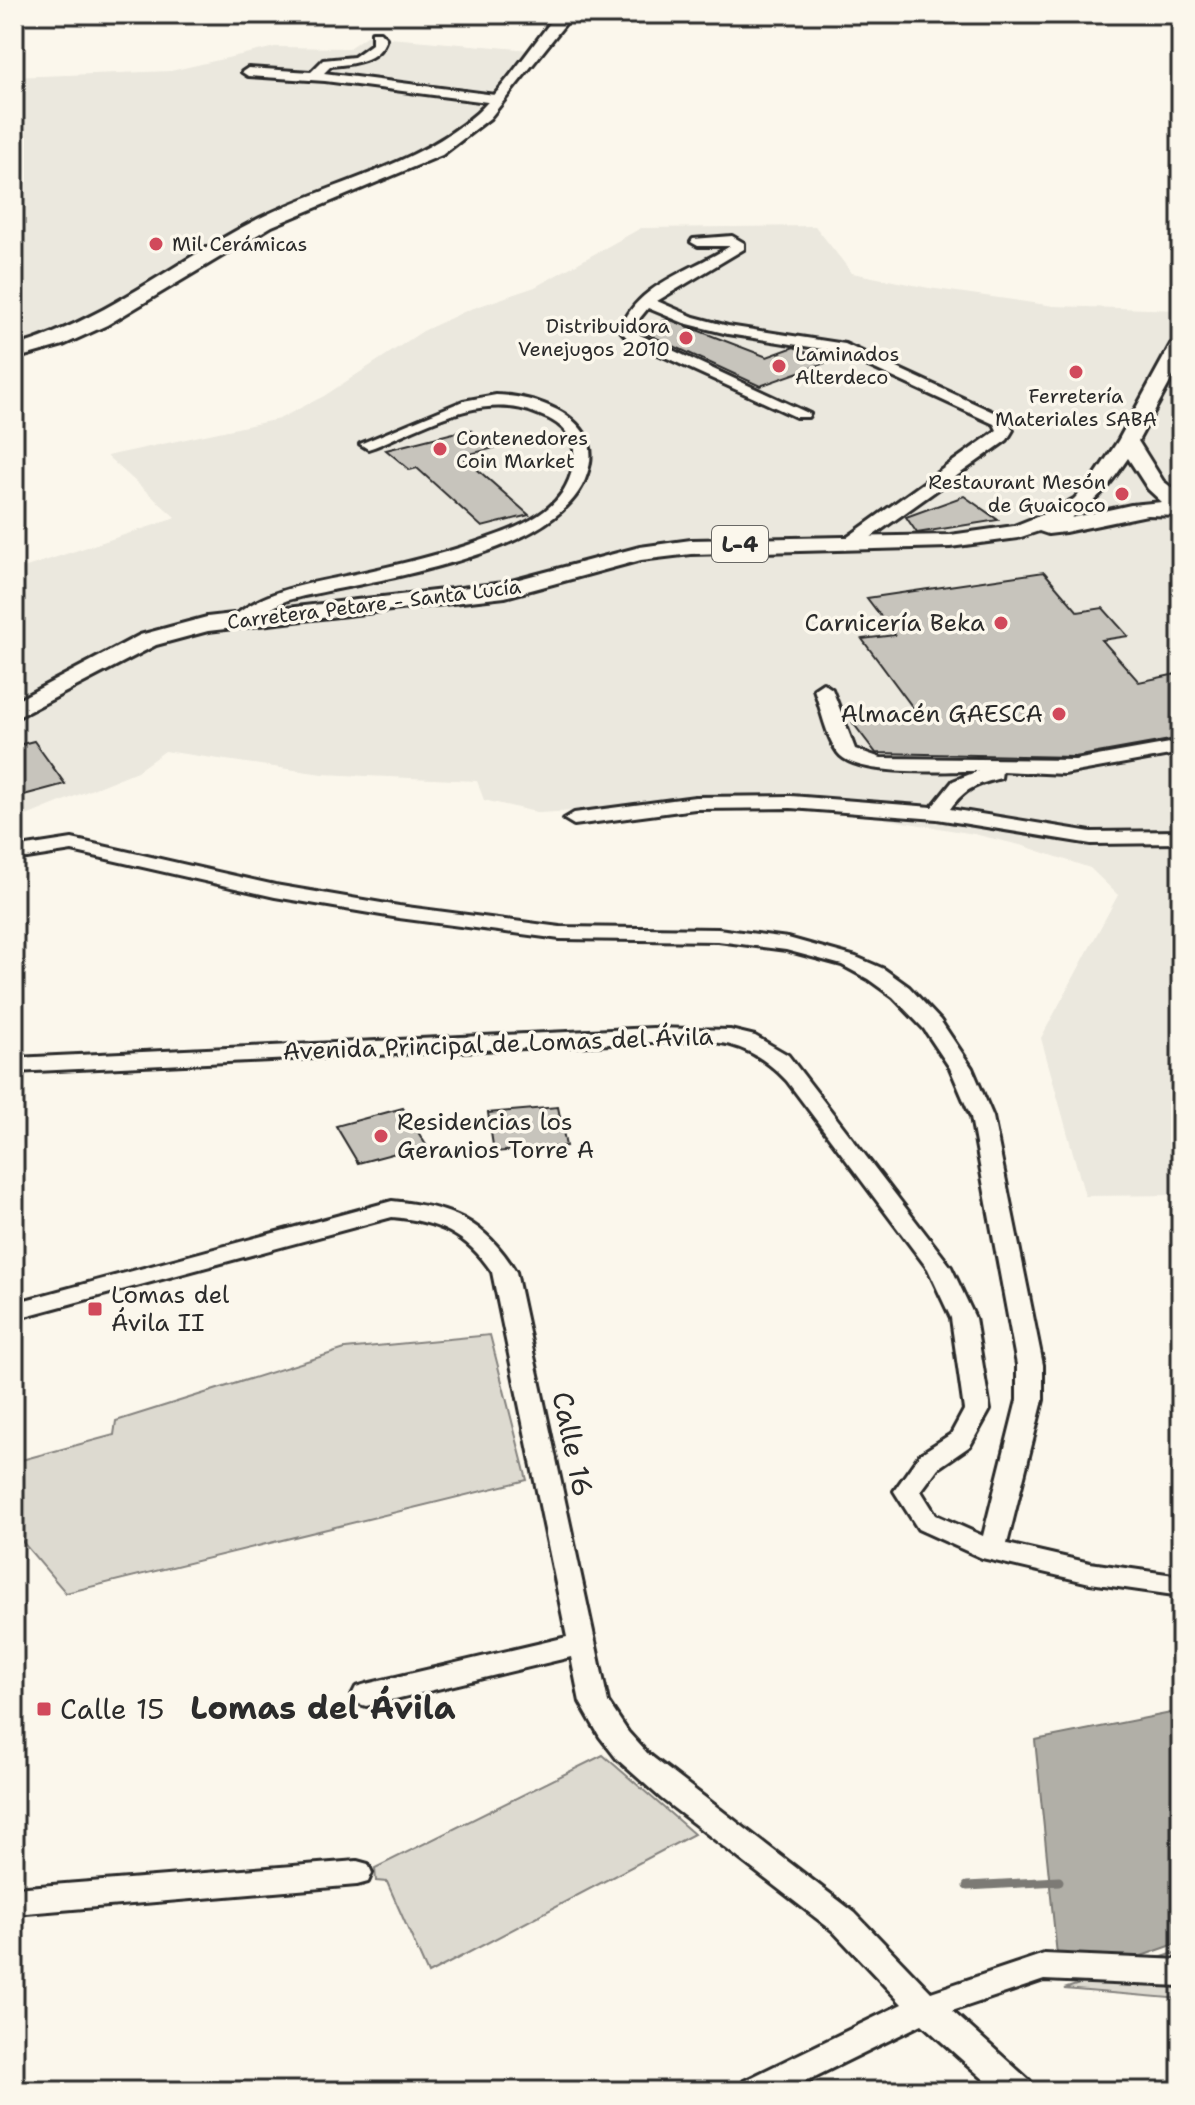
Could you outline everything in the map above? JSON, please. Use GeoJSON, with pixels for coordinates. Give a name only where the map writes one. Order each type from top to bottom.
{"type":"FeatureCollection","features":[{"type":"Feature","properties":{"kind":"main road"},"geometry":{"type":"LineString","coordinates":[[14,353],[56,341],[100,321],[266,222],[436,151],[478,120],[565,14]]}},
{"type":"Feature","properties":{"kind":"main road","name":"Carretera Petare - Santa Lucía"},"geometry":{"type":"LineString","coordinates":[[14,712],[148,640],[207,624],[505,590],[640,554],[691,547],[980,539],[1023,530],[1062,515],[1081,503],[1100,484],[1128,441],[1181,344]]}},
{"type":"Feature","properties":{"kind":"main road"},"geometry":{"type":"LineString","coordinates":[[1128,441],[1156,487],[1181,507]]}},
{"type":"Feature","properties":{"kind":"main road"},"geometry":{"type":"LineString","coordinates":[[1023,530],[1087,523],[1149,507],[1181,507]]}},
{"type":"Feature","properties":{"kind":"street"},"geometry":{"type":"LineString","coordinates":[[314,77],[327,63],[357,60],[365,55],[378,46],[380,38],[376,35]]}},
{"type":"Feature","properties":{"kind":"street"},"geometry":{"type":"LineString","coordinates":[[248,72],[495,99]]}},
{"type":"Feature","properties":{"kind":"street"},"geometry":{"type":"LineString","coordinates":[[395,87],[410,75]]}},
{"type":"Feature","properties":{"kind":"street"},"geometry":{"type":"LineString","coordinates":[[698,242],[732,240],[739,246],[701,266],[647,302],[628,321],[628,331],[635,338],[802,414]]}},
{"type":"Feature","properties":{"kind":"street"},"geometry":{"type":"LineString","coordinates":[[647,302],[678,316],[728,330],[840,347],[1000,421],[1005,430],[1001,437],[851,543]]}},
{"type":"Feature","properties":{"kind":"street"},"geometry":{"type":"LineString","coordinates":[[239,621],[260,605],[284,597],[439,558],[528,528],[561,504],[584,467],[582,441],[570,425],[550,413],[506,399],[484,399],[368,444]]}},
{"type":"Feature","properties":{"kind":"street"},"geometry":{"type":"LineString","coordinates":[[823,689],[847,752],[858,759],[881,764],[1076,766]]}},
{"type":"Feature","properties":{"kind":"street"},"geometry":{"type":"LineString","coordinates":[[937,813],[956,786],[976,776],[1076,766],[1181,747]]}},
{"type":"Feature","properties":{"kind":"street"},"geometry":{"type":"LineString","coordinates":[[574,819],[695,803],[791,802],[937,813],[1091,838],[1181,837]]}},
{"type":"Feature","properties":{"kind":"street"},"geometry":{"type":"LineString","coordinates":[[14,854],[72,845],[275,891],[399,912],[560,933],[718,935],[788,944],[849,961],[876,974],[901,992],[932,1025],[961,1068],[982,1117],[1030,1365],[1030,1400],[992,1551],[1090,1573],[1181,1586]]}},
{"type":"Feature","properties":{"kind":"street","name":"Avenida Principal de Lomas del Ávila"},"geometry":{"type":"LineString","coordinates":[[14,1065],[653,1035],[731,1036],[756,1043],[779,1057],[795,1076],[939,1267],[963,1318],[977,1410],[961,1440],[929,1461],[907,1491],[927,1522],[992,1551]]}},
{"type":"Feature","properties":{"kind":"street","name":"Calle 16"},"geometry":{"type":"LineString","coordinates":[[14,1311],[392,1209],[419,1211],[469,1228],[489,1247],[504,1272],[594,1702],[609,1732],[655,1777],[844,1922],[925,2007]]}},
{"type":"Feature","properties":{"kind":"street"},"geometry":{"type":"LineString","coordinates":[[366,1695],[582,1644]]}},
{"type":"Feature","properties":{"kind":"street"},"geometry":{"type":"LineString","coordinates":[[14,1901],[357,1873]]}},
{"type":"Feature","properties":{"kind":"street"},"geometry":{"type":"LineString","coordinates":[[755,2091],[925,2007],[1044,1967],[1181,1973]]}},
{"type":"Feature","properties":{"kind":"street"},"geometry":{"type":"LineString","coordinates":[[925,2007],[1019,2091]]}},
{"type":"Feature","properties":{"kind":"shaded area"},"geometry":{"type":"Polygon","coordinates":[[[366,36],[530,50],[474,115],[451,133],[418,152],[255,219],[186,259],[124,301],[79,324],[14,349],[14,77],[171,71],[275,47],[349,48],[366,36]]]}},
{"type":"Feature","properties":{"kind":"shaded area"},"geometry":{"type":"Polygon","coordinates":[[[815,226],[852,273],[1054,306],[1181,310],[1181,1195],[1085,1196],[1041,1038],[1118,895],[1090,868],[1024,846],[974,834],[832,810],[689,804],[540,813],[484,800],[477,781],[322,774],[165,751],[137,771],[14,821],[14,571],[176,518],[107,456],[279,419],[324,396],[423,331],[468,310],[535,287],[641,228],[815,226]]]}},
{"type":"Feature","properties":{"kind":"shaded area"},"geometry":{"type":"Polygon","coordinates":[[[490,1335],[527,1480],[66,1593],[14,1532],[14,1462],[114,1435],[116,1421],[345,1349],[490,1335]]]}},
{"type":"Feature","properties":{"kind":"shaded area"},"geometry":{"type":"Polygon","coordinates":[[[1181,1711],[1181,1942],[1133,1959],[1057,1955],[1035,1740],[1181,1711]]]}},
{"type":"Feature","properties":{"kind":"shaded area"},"geometry":{"type":"Polygon","coordinates":[[[603,1755],[694,1834],[428,1974],[387,1882],[376,1881],[375,1868],[603,1755]]]}},
{"type":"Feature","properties":{"kind":"shaded area"},"geometry":{"type":"Polygon","coordinates":[[[1181,1951],[1181,1999],[1064,1989],[1181,1951]]]}},
{"type":"Feature","properties":{"kind":"building"},"geometry":{"type":"Polygon","coordinates":[[[668,319],[767,357],[794,347],[828,362],[760,386],[641,331],[668,319]]]}},
{"type":"Feature","properties":{"kind":"building"},"geometry":{"type":"Polygon","coordinates":[[[469,429],[494,448],[462,456],[529,515],[482,527],[417,468],[410,470],[386,450],[469,429]]]}},
{"type":"Feature","properties":{"kind":"building"},"geometry":{"type":"Polygon","coordinates":[[[964,496],[998,520],[917,533],[906,517],[964,496]]]}},
{"type":"Feature","properties":{"kind":"building"},"geometry":{"type":"Polygon","coordinates":[[[1044,572],[1078,612],[1103,608],[1128,636],[1102,640],[1139,682],[1181,673],[1181,738],[1075,757],[876,753],[853,723],[919,716],[862,639],[895,635],[867,598],[1044,572]]]}},
{"type":"Feature","properties":{"kind":"building"},"geometry":{"type":"Polygon","coordinates":[[[34,741],[65,784],[20,796],[14,787],[14,746],[34,741]]]}},
{"type":"Feature","properties":{"kind":"building"},"geometry":{"type":"Polygon","coordinates":[[[558,1107],[566,1146],[494,1152],[488,1113],[558,1107]]]}},
{"type":"Feature","properties":{"kind":"building","name":"Residencias los Geranios Torre A"},"geometry":{"type":"Polygon","coordinates":[[[403,1108],[426,1145],[358,1163],[336,1126],[403,1108]]]}},
{"type":"Feature","properties":{"kind":"waterway"},"geometry":{"type":"LineString","coordinates":[[967,1886],[1059,1881]]}},
{"type":"Feature","properties":{"kind":"place","name":"Mil Cerámicas"},"geometry":{"type":"Point","coordinates":[156,244]}},
{"type":"Feature","properties":{"kind":"place","name":"Distribuidora Venejugos 2010"},"geometry":{"type":"Point","coordinates":[686,338]}},
{"type":"Feature","properties":{"kind":"place","name":"Laminados Alterdeco"},"geometry":{"type":"Point","coordinates":[779,366]}},
{"type":"Feature","properties":{"kind":"place","name":"Ferretería Materiales SABA"},"geometry":{"type":"Point","coordinates":[1076,372]}},
{"type":"Feature","properties":{"kind":"place","name":"Contenedores Coin Market"},"geometry":{"type":"Point","coordinates":[440,449]}},
{"type":"Feature","properties":{"kind":"place","name":"Restaurant Mesón de Guaicoco"},"geometry":{"type":"Point","coordinates":[1122,494]}},
{"type":"Feature","properties":{"kind":"place","name":"Carnicería Beka"},"geometry":{"type":"Point","coordinates":[1001,623]}},
{"type":"Feature","properties":{"kind":"place","name":"Almacén GAESCA"},"geometry":{"type":"Point","coordinates":[1059,714]}},
{"type":"Feature","properties":{"kind":"place","name":"Residencias los Geranios Torre A"},"geometry":{"type":"Point","coordinates":[381,1136]}},
{"type":"Feature","properties":{"kind":"place","name":"Lomas del Ávila II"},"geometry":{"type":"Point","coordinates":[95,1309]}},
{"type":"Feature","properties":{"kind":"place","name":"Calle 15"},"geometry":{"type":"Point","coordinates":[44,1709]}},
{"type":"Feature","properties":{"kind":"district","name":"Lomas del Ávila"},"geometry":{"type":"Point","coordinates":[323,1708]}}]}
